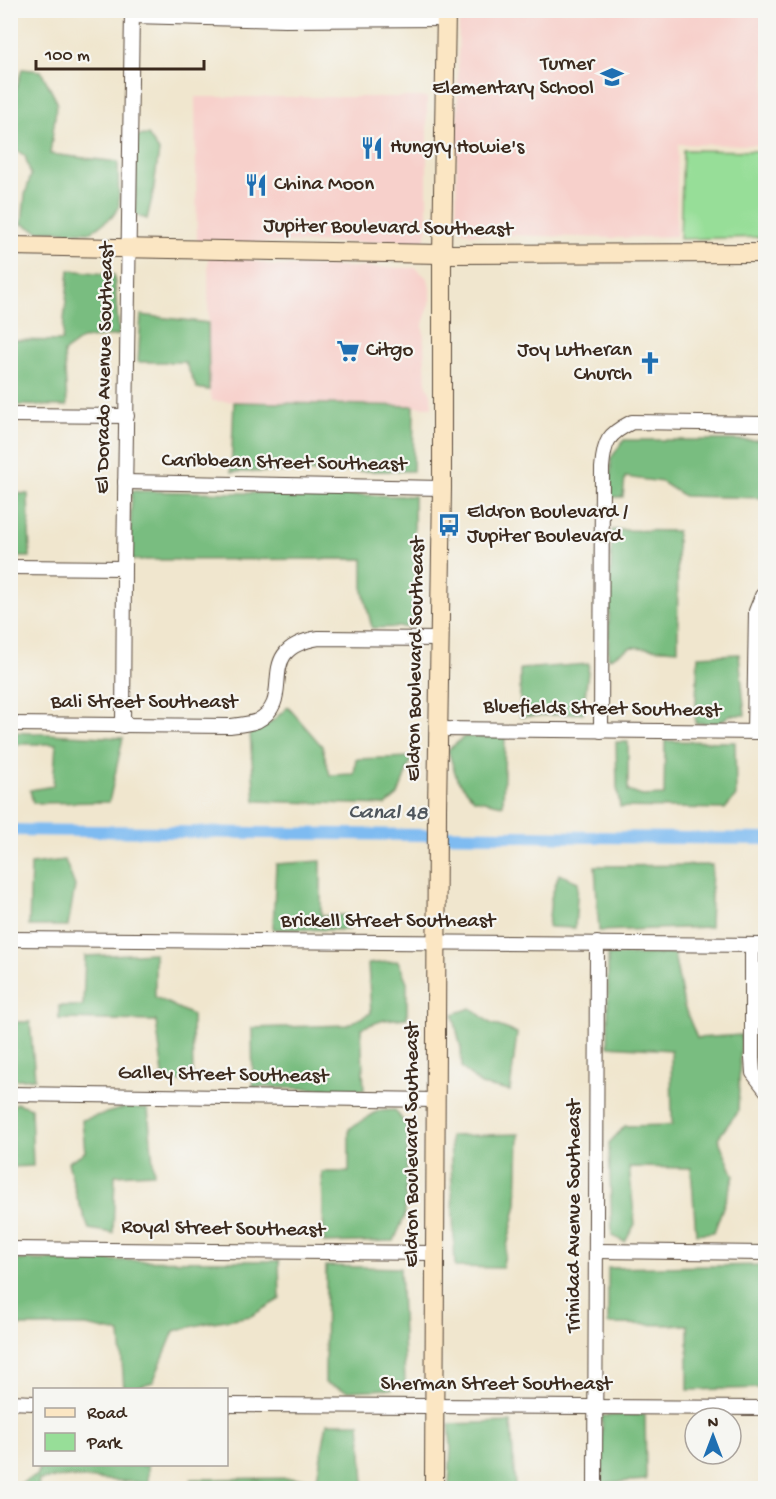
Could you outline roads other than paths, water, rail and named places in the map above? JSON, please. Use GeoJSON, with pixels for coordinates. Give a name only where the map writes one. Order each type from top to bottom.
{"type":"FeatureCollection","features":[{"type":"Feature","properties":{"kind":"street"},"geometry":{"type":"LineString","coordinates":[[132,13],[446,15]]}},
{"type":"Feature","properties":{"kind":"street","name":"El Dorado Avenue Southeast"},"geometry":{"type":"LineString","coordinates":[[123,726],[132,13]]}},
{"type":"Feature","properties":{"kind":"street","name":"Eldron Boulevard Southeast"},"geometry":{"type":"LineString","coordinates":[[434,1488],[436,808],[442,488],[442,254],[446,15]]}},
{"type":"Feature","properties":{"kind":"street","name":"Jupiter Boulevard Southeast"},"geometry":{"type":"LineString","coordinates":[[10,246],[442,254],[765,253]]}},
{"type":"Feature","properties":{"kind":"street"},"geometry":{"type":"LineString","coordinates":[[10,415],[126,416]]}},
{"type":"Feature","properties":{"kind":"street"},"geometry":{"type":"LineString","coordinates":[[601,731],[604,448],[620,429],[632,422],[765,424]]}},
{"type":"Feature","properties":{"kind":"street","name":"Caribbean Street Southeast"},"geometry":{"type":"LineString","coordinates":[[125,482],[442,488]]}},
{"type":"Feature","properties":{"kind":"street"},"geometry":{"type":"LineString","coordinates":[[10,567],[124,568]]}},
{"type":"Feature","properties":{"kind":"street"},"geometry":{"type":"LineString","coordinates":[[760,732],[756,611],[765,592]]}},
{"type":"Feature","properties":{"kind":"street","name":"Bali Street Southeast"},"geometry":{"type":"LineString","coordinates":[[10,724],[230,726],[256,721],[271,710],[277,693],[278,668],[286,650],[302,640],[320,638],[440,639]]}},
{"type":"Feature","properties":{"kind":"street","name":"Bluefields Street Southeast"},"geometry":{"type":"LineString","coordinates":[[438,729],[760,732]]}},
{"type":"Feature","properties":{"kind":"street","name":"Brickell Street Southeast"},"geometry":{"type":"LineString","coordinates":[[10,939],[759,945]]}},
{"type":"Feature","properties":{"kind":"street","name":"Trinidad Avenue Southeast"},"geometry":{"type":"LineString","coordinates":[[595,1488],[597,943]]}},
{"type":"Feature","properties":{"kind":"street"},"geometry":{"type":"LineString","coordinates":[[759,945],[752,1058],[753,1073],[765,1089]]}},
{"type":"Feature","properties":{"kind":"street","name":"Galley Street Southeast"},"geometry":{"type":"LineString","coordinates":[[10,1094],[436,1100]]}},
{"type":"Feature","properties":{"kind":"street","name":"Royal Street Southeast"},"geometry":{"type":"LineString","coordinates":[[10,1249],[435,1253]]}},
{"type":"Feature","properties":{"kind":"street"},"geometry":{"type":"LineString","coordinates":[[596,1251],[765,1253]]}},
{"type":"Feature","properties":{"kind":"street"},"geometry":{"type":"LineString","coordinates":[[10,1402],[33,1403]]}},
{"type":"Feature","properties":{"kind":"street","name":"Sherman Street Southeast"},"geometry":{"type":"LineString","coordinates":[[228,1405],[765,1408]]}},
{"type":"Feature","properties":{"kind":"waterway","name":"Canal 48"},"geometry":{"type":"LineString","coordinates":[[10,830],[766,839]]}},
{"type":"Feature","properties":{"kind":"place","name":"Turner Elementary School"},"geometry":{"type":"Point","coordinates":[612,77]}},
{"type":"Feature","properties":{"kind":"place","name":"Hungry Howie's"},"geometry":{"type":"Point","coordinates":[372,148]}},
{"type":"Feature","properties":{"kind":"place","name":"China Moon"},"geometry":{"type":"Point","coordinates":[256,185]}},
{"type":"Feature","properties":{"kind":"place","name":"Citgo"},"geometry":{"type":"Point","coordinates":[348,351]}},
{"type":"Feature","properties":{"kind":"place","name":"Joy Lutheran Church"},"geometry":{"type":"Point","coordinates":[650,363]}},
{"type":"Feature","properties":{"kind":"place","name":"Eldron Boulevard / Jupiter Boulevard"},"geometry":{"type":"Point","coordinates":[449,525]}}]}
